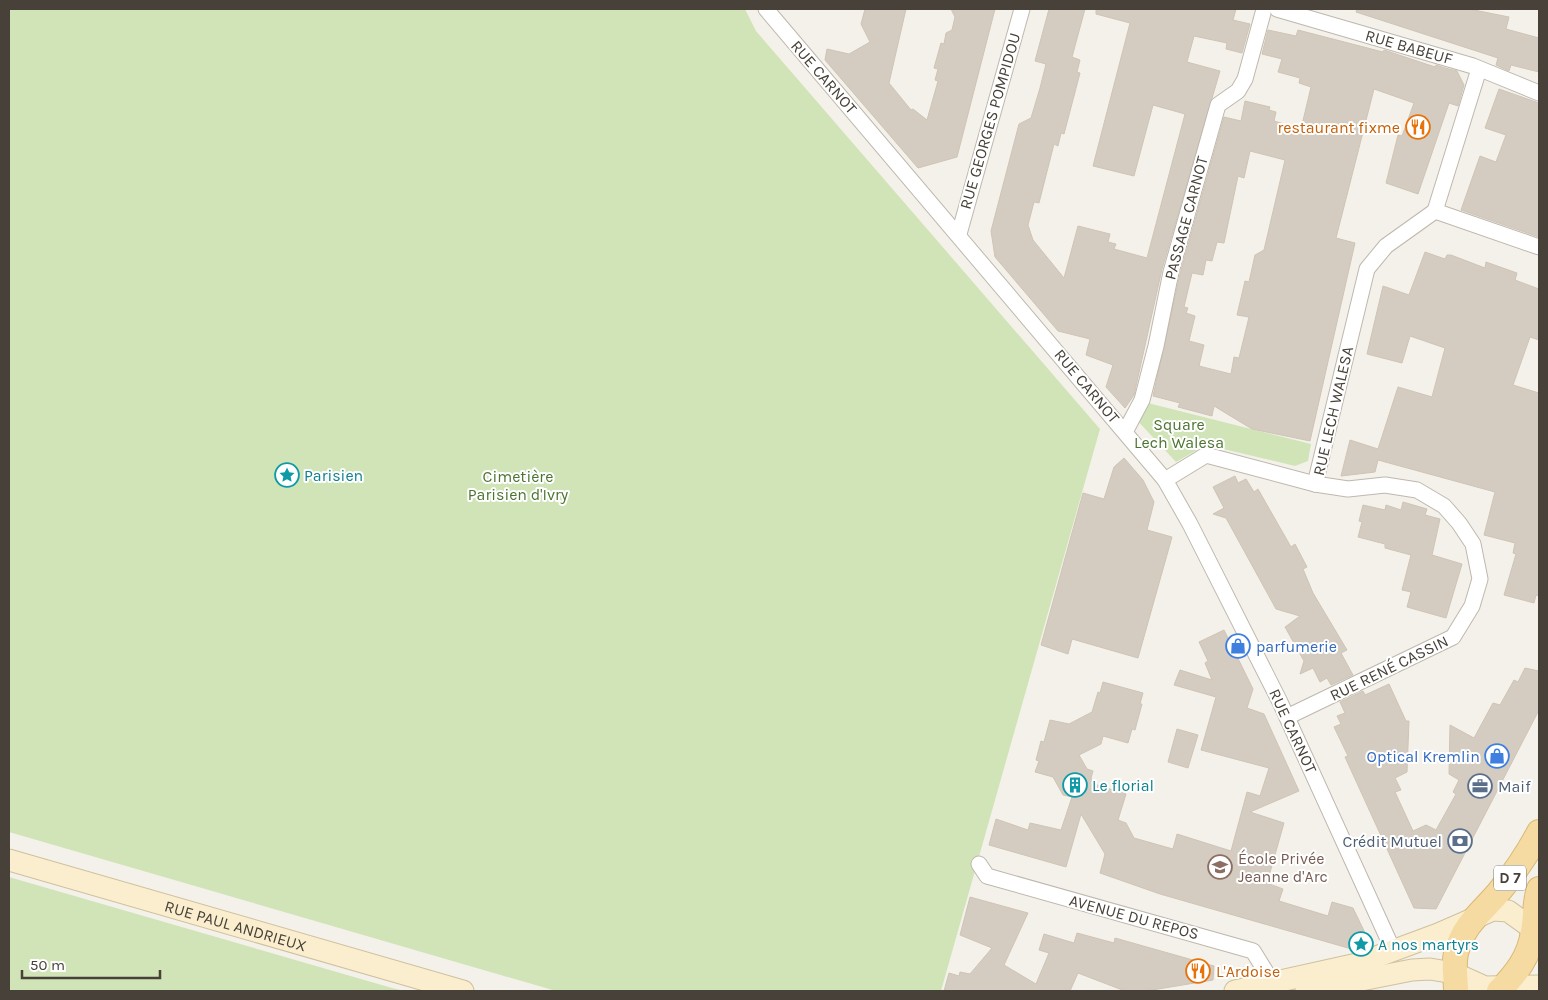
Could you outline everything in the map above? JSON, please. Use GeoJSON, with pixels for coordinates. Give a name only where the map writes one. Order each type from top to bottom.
{"type":"FeatureCollection","features":[{"type":"Feature","properties":{"kind":"main road","name":"D 7"},"geometry":{"type":"LineString","coordinates":[[1455,982],[1456,953],[1472,918],[1487,905],[1509,879],[1539,832]]}},
{"type":"Feature","properties":{"kind":"main road","name":"RUE PAUL ANDRIEUX"},"geometry":{"type":"LineString","coordinates":[[9,860],[463,991]]}},
{"type":"Feature","properties":{"kind":"main road","name":"D 7"},"geometry":{"type":"LineString","coordinates":[[1501,989],[1526,958],[1537,931],[1533,917],[1539,889]]}},
{"type":"Feature","properties":{"kind":"main road"},"geometry":{"type":"LineString","coordinates":[[1235,991],[1267,988],[1357,964],[1438,934],[1493,910],[1516,915],[1537,931]]}},
{"type":"Feature","properties":{"kind":"main road"},"geometry":{"type":"LineString","coordinates":[[1306,991],[1412,970],[1436,969],[1455,982],[1485,987],[1501,989],[1539,986]]}},
{"type":"Feature","properties":{"kind":"street","name":"RUE CARNOT"},"geometry":{"type":"LineString","coordinates":[[766,9],[959,234],[1165,480],[1190,524],[1287,717],[1393,950]]}},
{"type":"Feature","properties":{"kind":"street","name":"RUE GEORGES POMPIDOU"},"geometry":{"type":"LineString","coordinates":[[959,234],[1022,9]]}},
{"type":"Feature","properties":{"kind":"street","name":"RUE BABEUF"},"geometry":{"type":"LineString","coordinates":[[1270,11],[1478,69],[1539,93]]}},
{"type":"Feature","properties":{"kind":"street","name":"PASSAGE CARNOT"},"geometry":{"type":"LineString","coordinates":[[1125,432],[1142,400],[1156,346],[1171,272],[1218,105],[1238,91],[1245,79],[1270,11]]}},
{"type":"Feature","properties":{"kind":"street"},"geometry":{"type":"LineString","coordinates":[[1478,69],[1435,211],[1539,247]]}},
{"type":"Feature","properties":{"kind":"street","name":"RUE LECH WALESA"},"geometry":{"type":"LineString","coordinates":[[1165,480],[1206,455],[1316,484],[1367,270],[1386,246],[1435,211]]}},
{"type":"Feature","properties":{"kind":"street","name":"RUE RENÉ CASSIN"},"geometry":{"type":"LineString","coordinates":[[1287,717],[1453,637],[1472,606],[1480,579],[1473,544],[1459,523],[1444,506],[1417,490],[1385,485],[1348,490],[1316,484]]}},
{"type":"Feature","properties":{"kind":"street","name":"AVENUE DU REPOS"},"geometry":{"type":"LineString","coordinates":[[978,864],[987,876],[1253,951],[1266,972],[1267,988]]}},
{"type":"Feature","properties":{"kind":"green space","name":"Cimetière Parisien d'Ivry"},"geometry":{"type":"Polygon","coordinates":[[[9,9],[745,9],[756,31],[1100,429],[941,991],[556,991],[9,832],[9,9]]]}},
{"type":"Feature","properties":{"kind":"green space","name":"Square Lech Walesa"},"geometry":{"type":"Polygon","coordinates":[[[1144,402],[1311,444],[1308,461],[1295,466],[1206,445],[1176,462],[1134,417],[1144,402]]]}},
{"type":"Feature","properties":{"kind":"green space"},"geometry":{"type":"Polygon","coordinates":[[[9,877],[392,988],[405,991],[9,991],[9,877]]]}},
{"type":"Feature","properties":{"kind":"building"},"geometry":{"type":"Polygon","coordinates":[[[865,9],[906,9],[889,83],[911,110],[913,109],[927,120],[938,81],[935,80],[938,69],[934,68],[941,43],[944,44],[946,33],[952,30],[955,17],[951,9],[995,9],[957,157],[918,168],[825,60],[827,49],[849,54],[870,42],[861,24],[865,9]]]}},
{"type":"Feature","properties":{"kind":"building"},"geometry":{"type":"Polygon","coordinates":[[[1049,9],[1085,9],[1072,57],[1080,60],[1077,72],[1080,73],[1064,134],[1061,133],[1058,146],[1054,144],[1039,203],[1034,202],[1028,225],[1033,240],[1064,278],[1078,226],[1110,234],[1108,242],[1116,244],[1114,249],[1147,258],[1185,114],[1153,105],[1134,176],[1093,166],[1130,23],[1096,14],[1096,9],[1236,9],[1233,20],[1250,24],[1242,53],[1226,49],[1227,43],[1194,36],[1187,62],[1220,71],[1162,269],[1134,395],[1125,408],[1106,387],[1113,365],[1086,355],[1090,339],[1058,331],[995,257],[991,231],[1019,124],[1031,118],[1040,88],[1046,64],[1035,61],[1049,9]]]}},
{"type":"Feature","properties":{"kind":"building"},"geometry":{"type":"Polygon","coordinates":[[[1357,9],[1469,9],[1509,17],[1506,29],[1539,38],[1539,72],[1511,65],[1509,71],[1496,65],[1498,58],[1356,12],[1357,9]]]}},
{"type":"Feature","properties":{"kind":"building"},"geometry":{"type":"Polygon","coordinates":[[[1268,30],[1296,36],[1298,30],[1383,52],[1384,50],[1435,67],[1436,65],[1457,71],[1464,85],[1458,106],[1449,103],[1418,194],[1386,183],[1398,135],[1402,136],[1414,103],[1374,89],[1336,238],[1355,243],[1310,441],[1252,429],[1214,406],[1212,416],[1178,407],[1180,403],[1153,396],[1180,274],[1224,117],[1241,121],[1245,101],[1270,107],[1269,110],[1276,112],[1274,121],[1301,129],[1311,87],[1299,83],[1300,78],[1278,72],[1282,59],[1262,54],[1268,30]],[[1250,151],[1244,178],[1238,176],[1224,243],[1217,242],[1212,261],[1206,260],[1203,275],[1192,273],[1184,307],[1188,308],[1186,313],[1195,316],[1189,341],[1204,345],[1199,366],[1231,374],[1234,357],[1239,358],[1249,317],[1237,315],[1245,281],[1249,282],[1255,255],[1264,250],[1285,160],[1250,151]]]}},
{"type":"Feature","properties":{"kind":"building"},"geometry":{"type":"Polygon","coordinates":[[[1499,89],[1539,103],[1539,237],[1461,210],[1480,156],[1496,162],[1506,135],[1485,128],[1499,89]]]}},
{"type":"Feature","properties":{"kind":"building"},"geometry":{"type":"Polygon","coordinates":[[[1425,252],[1445,259],[1447,255],[1451,255],[1485,268],[1486,262],[1517,273],[1515,280],[1539,289],[1539,340],[1530,337],[1513,385],[1539,393],[1539,596],[1536,595],[1534,603],[1504,595],[1516,554],[1513,553],[1515,543],[1484,535],[1495,492],[1378,460],[1375,472],[1341,476],[1350,440],[1378,449],[1398,387],[1432,397],[1445,348],[1410,336],[1402,363],[1367,354],[1383,286],[1409,295],[1425,252]]]}},
{"type":"Feature","properties":{"kind":"building"},"geometry":{"type":"Polygon","coordinates":[[[1124,458],[1143,480],[1154,502],[1147,530],[1172,537],[1138,658],[1072,639],[1068,654],[1041,645],[1083,493],[1104,499],[1114,467],[1124,458]]]}},
{"type":"Feature","properties":{"kind":"building"},"geometry":{"type":"Polygon","coordinates":[[[1235,476],[1238,483],[1246,479],[1254,492],[1258,489],[1291,547],[1295,544],[1307,567],[1303,569],[1313,593],[1347,650],[1341,653],[1353,675],[1331,685],[1327,678],[1320,682],[1313,668],[1300,674],[1304,661],[1285,627],[1300,616],[1276,609],[1226,518],[1213,514],[1224,508],[1213,487],[1235,476]]]}},
{"type":"Feature","properties":{"kind":"building"},"geometry":{"type":"Polygon","coordinates":[[[1403,502],[1427,509],[1425,515],[1440,519],[1432,555],[1462,564],[1446,618],[1407,607],[1411,592],[1402,590],[1411,555],[1385,548],[1385,544],[1358,537],[1362,522],[1359,521],[1363,505],[1385,510],[1386,505],[1401,510],[1403,502]]]}},
{"type":"Feature","properties":{"kind":"building"},"geometry":{"type":"Polygon","coordinates":[[[1224,630],[1253,689],[1247,708],[1264,714],[1299,791],[1250,812],[1284,823],[1267,883],[1283,889],[1279,901],[1328,916],[1332,902],[1353,908],[1367,937],[1355,950],[1160,894],[1100,873],[1105,854],[1081,814],[1066,867],[989,845],[996,819],[1028,830],[1030,823],[1061,830],[1072,797],[1063,795],[1053,777],[1035,772],[1039,761],[1036,760],[1041,741],[1044,742],[1050,720],[1069,724],[1092,712],[1103,682],[1143,693],[1135,730],[1132,729],[1128,743],[1103,736],[1101,744],[1079,755],[1087,769],[1093,771],[1091,778],[1094,784],[1126,794],[1118,820],[1126,823],[1134,838],[1173,849],[1177,834],[1231,851],[1247,792],[1260,796],[1269,768],[1201,750],[1216,697],[1174,685],[1180,670],[1212,680],[1205,663],[1208,661],[1199,642],[1224,630]]]}},
{"type":"Feature","properties":{"kind":"building"},"geometry":{"type":"Polygon","coordinates":[[[1525,668],[1539,671],[1539,710],[1436,909],[1414,908],[1345,757],[1348,756],[1334,727],[1341,724],[1337,716],[1345,713],[1340,702],[1363,691],[1365,695],[1389,684],[1406,721],[1409,721],[1407,772],[1395,778],[1401,790],[1395,792],[1413,831],[1426,825],[1436,830],[1456,794],[1453,792],[1459,780],[1449,774],[1450,725],[1474,738],[1493,703],[1500,705],[1514,680],[1518,682],[1525,668]]]}},
{"type":"Feature","properties":{"kind":"building"},"geometry":{"type":"Polygon","coordinates":[[[1177,729],[1198,735],[1188,768],[1168,762],[1177,729]]]}},
{"type":"Feature","properties":{"kind":"building"},"geometry":{"type":"Polygon","coordinates":[[[970,897],[1028,913],[1004,965],[1036,984],[1049,953],[1039,950],[1044,934],[1074,943],[1077,933],[1114,943],[1115,938],[1214,966],[1213,980],[1146,991],[1125,991],[1078,973],[1070,991],[944,991],[949,973],[959,976],[960,972],[970,974],[992,948],[960,935],[970,897]]]}},
{"type":"Feature","properties":{"kind":"place","name":"restaurant fixme"},"geometry":{"type":"Point","coordinates":[1418,127]}},
{"type":"Feature","properties":{"kind":"place","name":"Parisien"},"geometry":{"type":"Point","coordinates":[287,475]}},
{"type":"Feature","properties":{"kind":"place","name":"parfumerie"},"geometry":{"type":"Point","coordinates":[1238,646]}},
{"type":"Feature","properties":{"kind":"place","name":"Optical Kremlin"},"geometry":{"type":"Point","coordinates":[1497,756]}},
{"type":"Feature","properties":{"kind":"place","name":"Le florial"},"geometry":{"type":"Point","coordinates":[1075,785]}},
{"type":"Feature","properties":{"kind":"place","name":"Maif"},"geometry":{"type":"Point","coordinates":[1480,786]}},
{"type":"Feature","properties":{"kind":"place","name":"Crédit Mutuel"},"geometry":{"type":"Point","coordinates":[1460,841]}},
{"type":"Feature","properties":{"kind":"place","name":"École Privée Jeanne d'Arc"},"geometry":{"type":"Point","coordinates":[1220,867]}},
{"type":"Feature","properties":{"kind":"place","name":"A nos martyrs"},"geometry":{"type":"Point","coordinates":[1361,944]}},
{"type":"Feature","properties":{"kind":"place","name":"L'Ardoise"},"geometry":{"type":"Point","coordinates":[1198,971]}}]}
